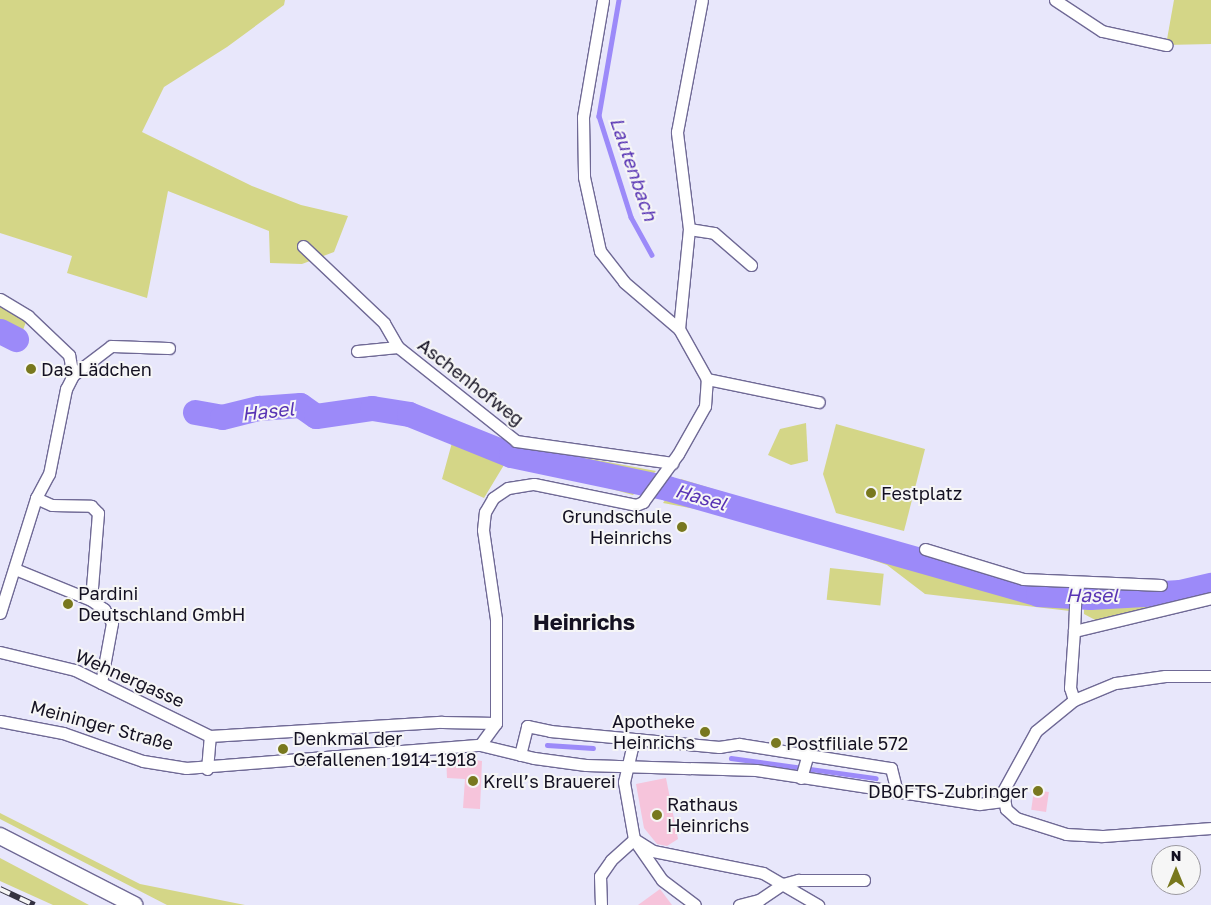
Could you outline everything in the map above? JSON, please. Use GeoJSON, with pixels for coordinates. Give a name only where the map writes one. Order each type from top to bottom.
{"type":"FeatureCollection","features":[{"type":"Feature","properties":{"kind":"main road"},"geometry":{"type":"LineString","coordinates":[[0,836],[134,905]]}},
{"type":"Feature","properties":{"kind":"street"},"geometry":{"type":"LineString","coordinates":[[480,744],[496,723],[496,619],[483,530],[485,512],[493,498],[508,488],[534,484],[630,505],[646,498],[668,467],[705,406],[707,379],[679,329],[624,282],[600,251],[584,177],[583,117],[603,0]]}},
{"type":"Feature","properties":{"kind":"street"},"geometry":{"type":"LineString","coordinates":[[679,329],[689,228],[677,132],[702,0]]}},
{"type":"Feature","properties":{"kind":"street"},"geometry":{"type":"LineString","coordinates":[[1055,0],[1102,31],[1166,45]]}},
{"type":"Feature","properties":{"kind":"street"},"geometry":{"type":"LineString","coordinates":[[689,228],[714,233],[751,265]]}},
{"type":"Feature","properties":{"kind":"street","name":"Aschenhofweg"},"geometry":{"type":"LineString","coordinates":[[303,246],[384,323],[398,347],[516,441],[668,467]]}},
{"type":"Feature","properties":{"kind":"street"},"geometry":{"type":"LineString","coordinates":[[0,299],[28,316],[69,355],[73,375]]}},
{"type":"Feature","properties":{"kind":"street"},"geometry":{"type":"LineString","coordinates":[[0,613],[36,498],[54,458],[66,389],[73,375],[111,346],[169,348]]}},
{"type":"Feature","properties":{"kind":"street","name":"Aschenhofweg"},"geometry":{"type":"LineString","coordinates":[[357,351],[398,347]]}},
{"type":"Feature","properties":{"kind":"street"},"geometry":{"type":"LineString","coordinates":[[707,379],[819,402]]}},
{"type":"Feature","properties":{"kind":"street"},"geometry":{"type":"LineString","coordinates":[[36,498],[52,505],[91,506],[98,514],[91,600]]}},
{"type":"Feature","properties":{"kind":"street"},"geometry":{"type":"LineString","coordinates":[[925,549],[1023,580],[1161,585]]}},
{"type":"Feature","properties":{"kind":"street"},"geometry":{"type":"LineString","coordinates":[[15,569],[91,600],[104,609],[112,623],[101,683]]}},
{"type":"Feature","properties":{"kind":"street"},"geometry":{"type":"LineString","coordinates":[[1074,700],[1070,688],[1076,582]]}},
{"type":"Feature","properties":{"kind":"street"},"geometry":{"type":"LineString","coordinates":[[1074,632],[1211,598]]}},
{"type":"Feature","properties":{"kind":"street","name":"Wehnergasse"},"geometry":{"type":"LineString","coordinates":[[0,652],[75,670],[210,736]]}},
{"type":"Feature","properties":{"kind":"street"},"geometry":{"type":"LineString","coordinates":[[1211,676],[1165,676],[1116,683],[1074,700],[1036,731],[1007,777],[1003,800],[1006,809],[1016,818],[1066,834],[1102,836],[1211,828]]}},
{"type":"Feature","properties":{"kind":"street","name":"Meininger Straße"},"geometry":{"type":"LineString","coordinates":[[0,721],[63,733],[143,761],[207,769],[480,744],[520,755],[630,768],[718,768],[801,775],[979,804],[1003,800]]}},
{"type":"Feature","properties":{"kind":"street"},"geometry":{"type":"LineString","coordinates":[[207,769],[210,736],[442,722],[496,723]]}},
{"type":"Feature","properties":{"kind":"street"},"geometry":{"type":"LineString","coordinates":[[520,755],[527,726],[719,747],[738,744],[891,768],[897,792]]}},
{"type":"Feature","properties":{"kind":"street"},"geometry":{"type":"LineString","coordinates":[[634,739],[630,768],[624,782],[634,839],[662,880],[695,905]]}},
{"type":"Feature","properties":{"kind":"street"},"geometry":{"type":"LineString","coordinates":[[718,768],[719,747]]}},
{"type":"Feature","properties":{"kind":"street"},"geometry":{"type":"LineString","coordinates":[[801,775],[807,756]]}},
{"type":"Feature","properties":{"kind":"street"},"geometry":{"type":"LineString","coordinates":[[634,839],[653,851],[763,873],[818,905]]}},
{"type":"Feature","properties":{"kind":"street"},"geometry":{"type":"LineString","coordinates":[[601,905],[600,876],[611,860],[634,839]]}},
{"type":"Feature","properties":{"kind":"street"},"geometry":{"type":"LineString","coordinates":[[739,905],[760,900],[783,884],[798,880],[864,880]]}},
{"type":"Feature","properties":{"kind":"green space"},"geometry":{"type":"Polygon","coordinates":[[[0,0],[285,0],[284,5],[227,47],[164,87],[142,132],[252,186],[301,205],[348,216],[334,252],[302,264],[270,263],[269,231],[168,191],[147,298],[67,273],[72,256],[0,233],[0,0]]]}},
{"type":"Feature","properties":{"kind":"green space"},"geometry":{"type":"Polygon","coordinates":[[[1174,0],[1211,0],[1211,44],[1166,45],[1174,0]]]}},
{"type":"Feature","properties":{"kind":"green space"},"geometry":{"type":"Polygon","coordinates":[[[0,303],[27,319],[17,347],[0,338],[0,303]]]}},
{"type":"Feature","properties":{"kind":"green space"},"geometry":{"type":"Polygon","coordinates":[[[420,410],[505,443],[656,471],[633,495],[507,460],[484,498],[442,479],[453,439],[415,427],[420,410]]]}},
{"type":"Feature","properties":{"kind":"green space"},"geometry":{"type":"Polygon","coordinates":[[[806,423],[808,461],[791,465],[768,455],[780,429],[806,423]]]}},
{"type":"Feature","properties":{"kind":"green space","name":"Festplatz"},"geometry":{"type":"Polygon","coordinates":[[[836,424],[925,449],[904,531],[836,513],[823,474],[836,424]]]}},
{"type":"Feature","properties":{"kind":"green space"},"geometry":{"type":"Polygon","coordinates":[[[681,479],[1000,577],[1003,582],[1068,590],[1070,611],[925,594],[887,565],[754,520],[663,503],[681,479]]]}},
{"type":"Feature","properties":{"kind":"green space"},"geometry":{"type":"Polygon","coordinates":[[[830,568],[884,574],[880,605],[827,600],[830,568]]]}},
{"type":"Feature","properties":{"kind":"green space"},"geometry":{"type":"Polygon","coordinates":[[[1175,603],[1099,622],[1084,614],[1084,607],[1175,603]]]}},
{"type":"Feature","properties":{"kind":"green space"},"geometry":{"type":"Polygon","coordinates":[[[0,813],[140,884],[245,905],[167,905],[0,819],[0,813]]]}},
{"type":"Feature","properties":{"kind":"green space"},"geometry":{"type":"Polygon","coordinates":[[[0,858],[89,905],[53,905],[0,881],[0,858]]]}},
{"type":"Feature","properties":{"kind":"building","name":"Krell’s Brauerei"},"geometry":{"type":"Polygon","coordinates":[[[446,755],[482,761],[480,809],[463,808],[465,779],[447,778],[446,755]]]}},
{"type":"Feature","properties":{"kind":"building","name":"Rathaus Heinrichs"},"geometry":{"type":"Polygon","coordinates":[[[666,778],[678,839],[667,846],[657,844],[644,828],[636,784],[666,778]]]}},
{"type":"Feature","properties":{"kind":"building"},"geometry":{"type":"Polygon","coordinates":[[[1034,790],[1049,792],[1046,812],[1031,810],[1034,790]]]}},
{"type":"Feature","properties":{"kind":"building"},"geometry":{"type":"Polygon","coordinates":[[[660,889],[672,905],[638,905],[660,889]]]}},
{"type":"Feature","properties":{"kind":"waterway","name":"Lautenbach"},"geometry":{"type":"LineString","coordinates":[[619,0],[599,116],[631,217],[652,255]]}},
{"type":"Feature","properties":{"kind":"waterway","name":"Hasel"},"geometry":{"type":"LineString","coordinates":[[0,331],[16,339]]}},
{"type":"Feature","properties":{"kind":"waterway","name":"Hasel"},"geometry":{"type":"LineString","coordinates":[[195,412],[222,417],[259,408],[300,405],[316,416],[372,408],[409,414],[511,455],[667,488],[1038,594],[1090,597],[1180,592],[1211,585]]}},
{"type":"Feature","properties":{"kind":"waterway"},"geometry":{"type":"LineString","coordinates":[[547,745],[593,748]]}},
{"type":"Feature","properties":{"kind":"waterway"},"geometry":{"type":"LineString","coordinates":[[731,758],[876,778]]}},
{"type":"Feature","properties":{"kind":"railway"},"geometry":{"type":"LineString","coordinates":[[0,889],[34,905]]}},
{"type":"Feature","properties":{"kind":"place","name":"Das Lädchen"},"geometry":{"type":"Point","coordinates":[31,369]}},
{"type":"Feature","properties":{"kind":"place","name":"Festplatz"},"geometry":{"type":"Point","coordinates":[871,493]}},
{"type":"Feature","properties":{"kind":"place","name":"Grundschule Heinrichs"},"geometry":{"type":"Point","coordinates":[682,527]}},
{"type":"Feature","properties":{"kind":"place","name":"Pardini Deutschland GmbH"},"geometry":{"type":"Point","coordinates":[68,604]}},
{"type":"Feature","properties":{"kind":"place","name":"Apotheke Heinrichs"},"geometry":{"type":"Point","coordinates":[705,732]}},
{"type":"Feature","properties":{"kind":"place","name":"Postfiliale 572"},"geometry":{"type":"Point","coordinates":[776,743]}},
{"type":"Feature","properties":{"kind":"place","name":"Denkmal der Gefallenen 1914-1918"},"geometry":{"type":"Point","coordinates":[283,749]}},
{"type":"Feature","properties":{"kind":"place","name":"Krell’s Brauerei"},"geometry":{"type":"Point","coordinates":[473,781]}},
{"type":"Feature","properties":{"kind":"place","name":"DB0FTS-Zubringer"},"geometry":{"type":"Point","coordinates":[1038,791]}},
{"type":"Feature","properties":{"kind":"place","name":"Rathaus Heinrichs"},"geometry":{"type":"Point","coordinates":[657,815]}},
{"type":"Feature","properties":{"kind":"district","name":"Heinrichs"},"geometry":{"type":"Point","coordinates":[584,622]}}]}
